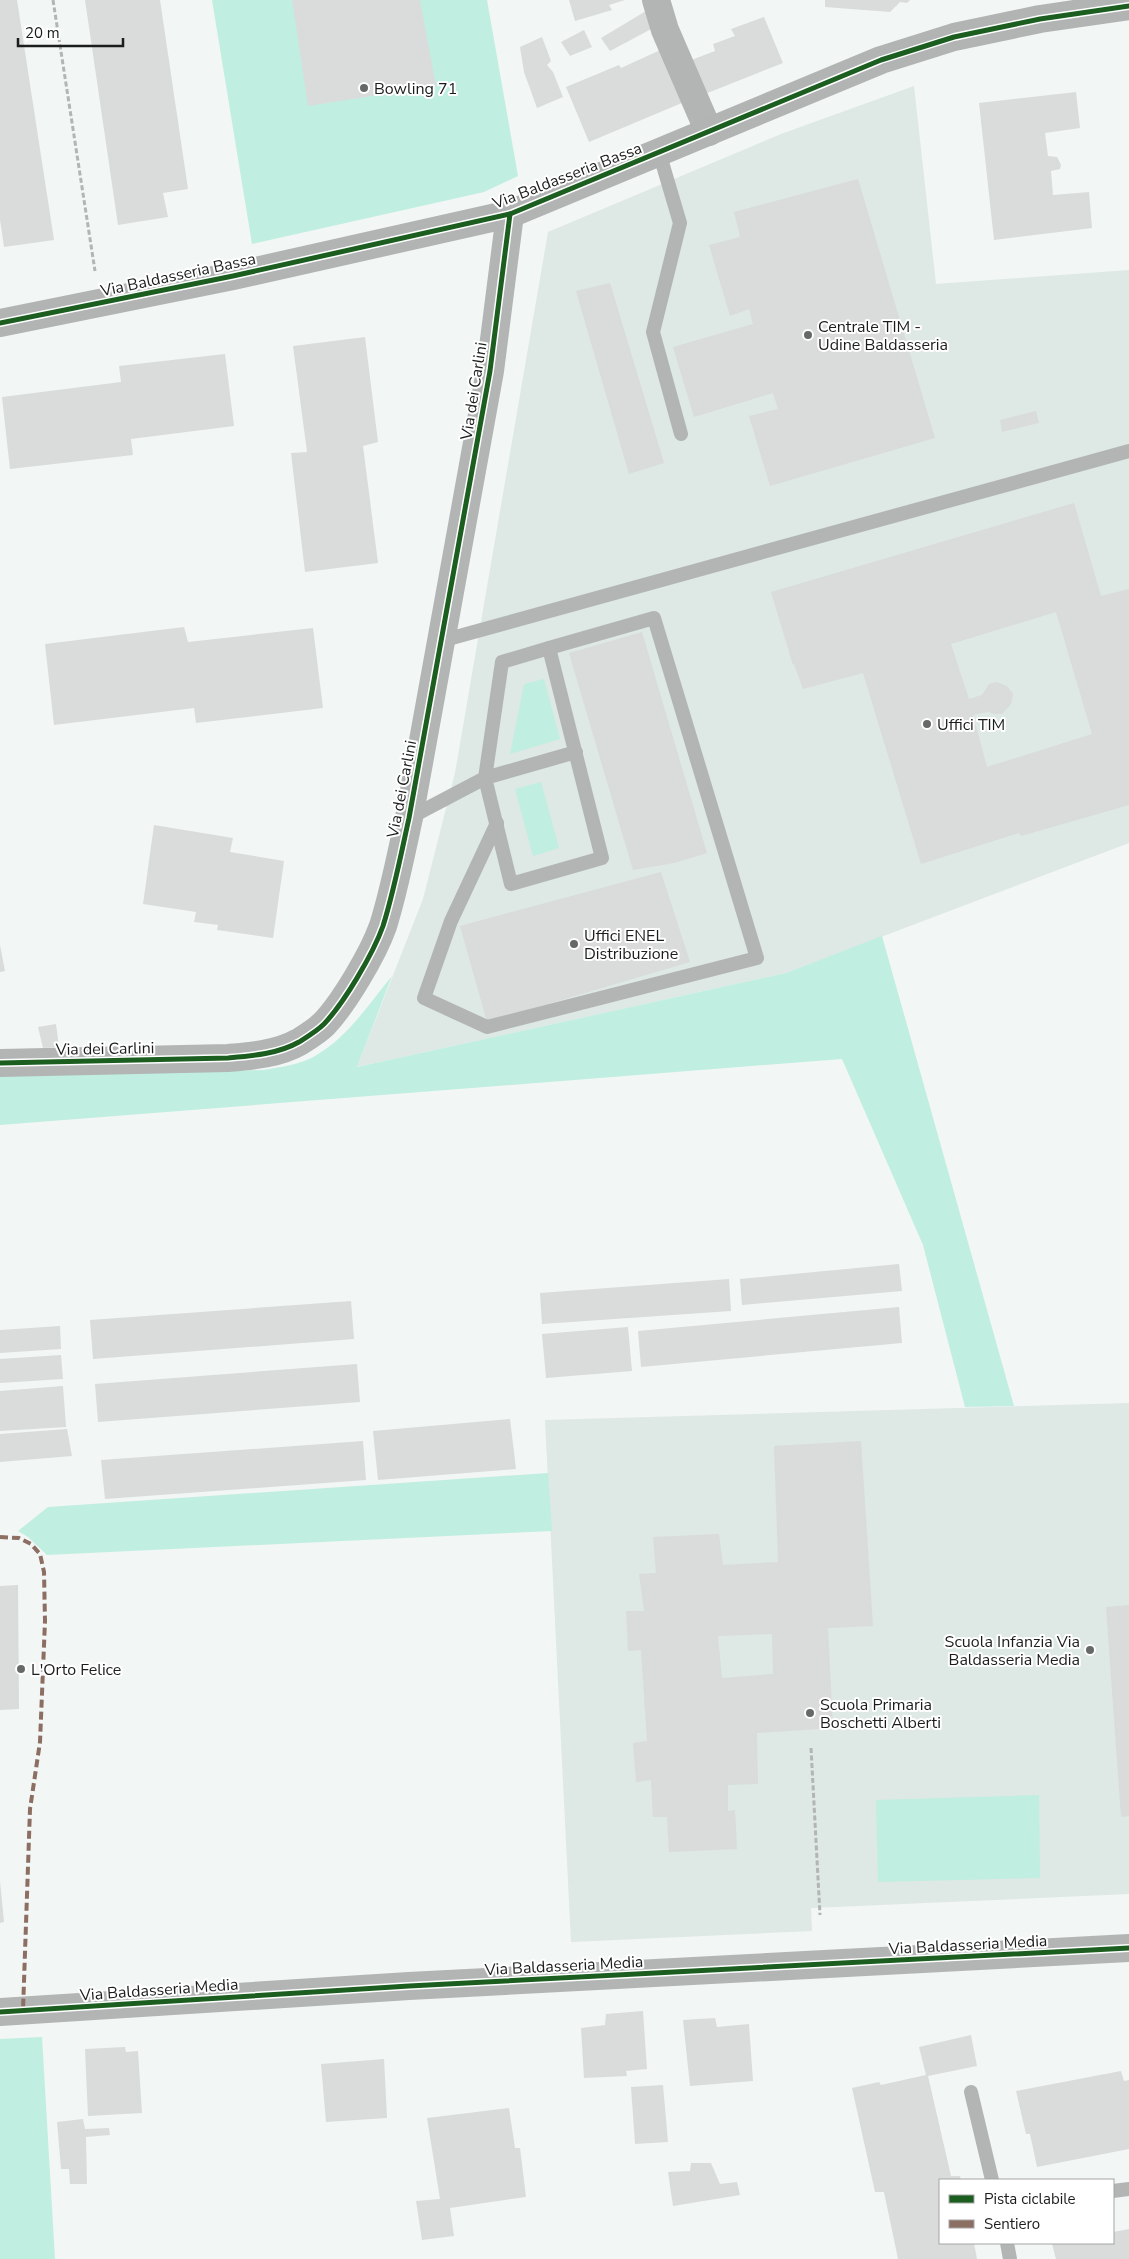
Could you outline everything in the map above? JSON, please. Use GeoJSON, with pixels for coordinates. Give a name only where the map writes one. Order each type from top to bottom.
{"type":"FeatureCollection","features":[{"type":"Feature","properties":{"kind":"street"},"geometry":{"type":"LineString","coordinates":[[656,0],[665,30],[709,132]]}},
{"type":"Feature","properties":{"kind":"street","name":"Via Baldasseria Bassa"},"geometry":{"type":"LineString","coordinates":[[0,323],[510,214],[881,60],[916,48],[954,37],[1040,19],[1129,6]]}},
{"type":"Feature","properties":{"kind":"street","name":"Via dei Carlini"},"geometry":{"type":"LineString","coordinates":[[0,1063],[228,1058],[264,1054],[298,1043],[323,1025],[343,999],[363,966],[382,928],[397,874],[409,818],[490,371],[510,214]]}},
{"type":"Feature","properties":{"kind":"street","name":"Via Baldasseria Media"},"geometry":{"type":"LineString","coordinates":[[0,2012],[429,1985],[1129,1948]]}},
{"type":"Feature","properties":{"kind":"lane"},"geometry":{"type":"LineString","coordinates":[[660,152],[680,223],[654,332],[682,434]]}},
{"type":"Feature","properties":{"kind":"lane"},"geometry":{"type":"LineString","coordinates":[[441,641],[1129,451]]}},
{"type":"Feature","properties":{"kind":"lane"},"geometry":{"type":"LineString","coordinates":[[497,823],[451,921],[424,998],[487,1027],[757,958],[654,618],[550,648],[502,662],[485,778],[497,823],[511,884],[602,858],[550,648]]}},
{"type":"Feature","properties":{"kind":"lane"},"geometry":{"type":"LineString","coordinates":[[409,818],[485,778],[576,752]]}},
{"type":"Feature","properties":{"kind":"lane"},"geometry":{"type":"LineString","coordinates":[[972,2092],[992,2179]]}},
{"type":"Feature","properties":{"kind":"lane"},"geometry":{"type":"LineString","coordinates":[[1114,2191],[1129,2189]]}},
{"type":"Feature","properties":{"kind":"lane"},"geometry":{"type":"LineString","coordinates":[[1007,2244],[1010,2259]]}},
{"type":"Feature","properties":{"kind":"path"},"geometry":{"type":"LineString","coordinates":[[53,0],[100,303]]}},
{"type":"Feature","properties":{"kind":"path"},"geometry":{"type":"LineString","coordinates":[[811,1748],[820,1915]]}},
{"type":"Feature","properties":{"kind":"shaded area"},"geometry":{"type":"Polygon","coordinates":[[[914,86],[936,284],[1129,270],[1129,843],[786,973],[357,1067],[423,899],[455,773],[548,232],[781,134],[914,86]]]}},
{"type":"Feature","properties":{"kind":"shaded area","name":"Scuola Primaria Boschetti Alberti"},"geometry":{"type":"Polygon","coordinates":[[[1129,1403],[1129,1894],[811,1908],[812,1931],[571,1942],[545,1420],[1129,1403]]]}},
{"type":"Feature","properties":{"kind":"green space","name":"Bowling 71"},"geometry":{"type":"Polygon","coordinates":[[[212,0],[487,0],[518,176],[484,192],[252,244],[212,0]]]}},
{"type":"Feature","properties":{"kind":"green space"},"geometry":{"type":"Polygon","coordinates":[[[544,679],[560,739],[510,754],[524,684],[544,679]]]}},
{"type":"Feature","properties":{"kind":"green space"},"geometry":{"type":"Polygon","coordinates":[[[541,782],[559,848],[533,856],[515,789],[541,782]]]}},
{"type":"Feature","properties":{"kind":"green space"},"geometry":{"type":"Polygon","coordinates":[[[882,936],[1014,1406],[965,1407],[923,1245],[842,1059],[0,1125],[0,1074],[263,1070],[303,1062],[327,1049],[337,1040],[357,1020],[392,976],[357,1067],[786,973],[882,936]]]}},
{"type":"Feature","properties":{"kind":"green space"},"geometry":{"type":"Polygon","coordinates":[[[548,1473],[552,1531],[47,1555],[28,1537],[18,1531],[48,1507],[548,1473]]]}},
{"type":"Feature","properties":{"kind":"green space"},"geometry":{"type":"Polygon","coordinates":[[[1039,1795],[1040,1878],[878,1882],[876,1800],[1039,1795]]]}},
{"type":"Feature","properties":{"kind":"green space"},"geometry":{"type":"Polygon","coordinates":[[[42,2037],[55,2259],[0,2259],[0,2039],[42,2037]]]}},
{"type":"Feature","properties":{"kind":"building"},"geometry":{"type":"Polygon","coordinates":[[[0,0],[17,0],[54,240],[4,247],[0,220],[0,0]]]}},
{"type":"Feature","properties":{"kind":"building"},"geometry":{"type":"Polygon","coordinates":[[[85,0],[160,0],[188,189],[163,193],[168,217],[118,225],[85,0]]]}},
{"type":"Feature","properties":{"kind":"building","name":"Bowling 71"},"geometry":{"type":"Polygon","coordinates":[[[292,0],[420,0],[436,86],[308,106],[292,0]]]}},
{"type":"Feature","properties":{"kind":"building"},"geometry":{"type":"Polygon","coordinates":[[[569,0],[625,0],[609,5],[612,10],[575,21],[569,0]]]}},
{"type":"Feature","properties":{"kind":"building"},"geometry":{"type":"Polygon","coordinates":[[[825,0],[910,0],[907,3],[900,2],[890,12],[825,7],[825,0]]]}},
{"type":"Feature","properties":{"kind":"building"},"geometry":{"type":"Polygon","coordinates":[[[646,11],[655,27],[610,51],[601,38],[646,11]]]}},
{"type":"Feature","properties":{"kind":"building"},"geometry":{"type":"Polygon","coordinates":[[[764,17],[783,63],[700,96],[686,62],[715,51],[713,44],[735,36],[731,29],[764,17]]]}},
{"type":"Feature","properties":{"kind":"building"},"geometry":{"type":"Polygon","coordinates":[[[584,30],[592,47],[570,56],[561,42],[584,30]]]}},
{"type":"Feature","properties":{"kind":"building"},"geometry":{"type":"Polygon","coordinates":[[[542,37],[551,61],[547,65],[553,72],[563,97],[537,108],[524,72],[520,47],[542,37]]]}},
{"type":"Feature","properties":{"kind":"building"},"geometry":{"type":"Polygon","coordinates":[[[667,47],[689,100],[589,142],[566,87],[619,65],[621,68],[667,47]]]}},
{"type":"Feature","properties":{"kind":"building"},"geometry":{"type":"Polygon","coordinates":[[[1076,92],[1080,128],[1045,133],[1048,156],[1057,157],[1061,165],[1060,169],[1051,171],[1053,195],[1089,192],[1092,228],[994,240],[979,103],[1076,92]]]}},
{"type":"Feature","properties":{"kind":"building","name":"Centrale TIM - Udine Baldasseria"},"geometry":{"type":"Polygon","coordinates":[[[858,179],[935,438],[770,486],[749,416],[778,409],[773,393],[694,417],[673,347],[753,324],[749,309],[730,316],[709,245],[740,237],[734,212],[858,179]]]}},
{"type":"Feature","properties":{"kind":"building"},"geometry":{"type":"Polygon","coordinates":[[[610,283],[664,463],[629,474],[576,291],[610,283]]]}},
{"type":"Feature","properties":{"kind":"building"},"geometry":{"type":"Polygon","coordinates":[[[365,337],[378,442],[363,446],[378,563],[305,572],[291,453],[307,452],[293,346],[365,337]]]}},
{"type":"Feature","properties":{"kind":"building"},"geometry":{"type":"Polygon","coordinates":[[[225,354],[234,426],[131,439],[133,455],[10,469],[2,397],[121,382],[119,366],[225,354]]]}},
{"type":"Feature","properties":{"kind":"building"},"geometry":{"type":"Polygon","coordinates":[[[1036,411],[1039,423],[1002,432],[1000,420],[1036,411]]]}},
{"type":"Feature","properties":{"kind":"building"},"geometry":{"type":"Polygon","coordinates":[[[1074,503],[1101,596],[1129,589],[1129,805],[1021,836],[1019,833],[921,864],[863,673],[803,689],[793,665],[771,592],[1074,503]],[[1056,612],[951,644],[969,699],[982,695],[989,684],[997,682],[1007,686],[1013,694],[1011,704],[1002,714],[988,712],[973,715],[987,767],[1092,734],[1056,612]]]}},
{"type":"Feature","properties":{"kind":"building"},"geometry":{"type":"Polygon","coordinates":[[[184,627],[188,642],[313,628],[323,708],[196,723],[194,708],[54,725],[45,644],[184,627]]]}},
{"type":"Feature","properties":{"kind":"building"},"geometry":{"type":"Polygon","coordinates":[[[642,632],[707,853],[674,863],[633,870],[569,653],[642,632]]]}},
{"type":"Feature","properties":{"kind":"building"},"geometry":{"type":"Polygon","coordinates":[[[154,825],[233,838],[230,852],[284,861],[273,938],[217,930],[218,925],[194,922],[196,912],[143,904],[154,825]]]}},
{"type":"Feature","properties":{"kind":"building","name":"Uffici ENEL Distribuzione"},"geometry":{"type":"Polygon","coordinates":[[[661,872],[690,962],[487,1022],[460,926],[661,872]]]}},
{"type":"Feature","properties":{"kind":"building"},"geometry":{"type":"Polygon","coordinates":[[[0,945],[5,971],[0,972],[0,945]]]}},
{"type":"Feature","properties":{"kind":"building"},"geometry":{"type":"Polygon","coordinates":[[[56,1024],[59,1047],[43,1048],[38,1027],[56,1024]]]}},
{"type":"Feature","properties":{"kind":"building"},"geometry":{"type":"Polygon","coordinates":[[[899,1264],[902,1291],[742,1305],[740,1279],[899,1264]]]}},
{"type":"Feature","properties":{"kind":"building"},"geometry":{"type":"Polygon","coordinates":[[[729,1279],[731,1311],[542,1324],[540,1293],[729,1279]]]}},
{"type":"Feature","properties":{"kind":"building"},"geometry":{"type":"Polygon","coordinates":[[[351,1301],[354,1339],[93,1359],[90,1320],[351,1301]]]}},
{"type":"Feature","properties":{"kind":"building"},"geometry":{"type":"Polygon","coordinates":[[[899,1307],[902,1343],[641,1367],[638,1331],[899,1307]]]}},
{"type":"Feature","properties":{"kind":"building"},"geometry":{"type":"Polygon","coordinates":[[[60,1326],[61,1349],[0,1353],[0,1330],[60,1326]]]}},
{"type":"Feature","properties":{"kind":"building"},"geometry":{"type":"Polygon","coordinates":[[[628,1327],[632,1371],[546,1378],[542,1334],[628,1327]]]}},
{"type":"Feature","properties":{"kind":"building"},"geometry":{"type":"Polygon","coordinates":[[[61,1355],[63,1379],[0,1383],[0,1359],[61,1355]]]}},
{"type":"Feature","properties":{"kind":"building"},"geometry":{"type":"Polygon","coordinates":[[[357,1364],[360,1402],[98,1422],[95,1384],[357,1364]]]}},
{"type":"Feature","properties":{"kind":"building"},"geometry":{"type":"Polygon","coordinates":[[[63,1386],[66,1427],[0,1431],[0,1391],[63,1386]]]}},
{"type":"Feature","properties":{"kind":"building"},"geometry":{"type":"Polygon","coordinates":[[[510,1419],[516,1469],[378,1480],[373,1431],[510,1419]]]}},
{"type":"Feature","properties":{"kind":"building"},"geometry":{"type":"Polygon","coordinates":[[[67,1429],[72,1456],[0,1462],[0,1434],[67,1429]]]}},
{"type":"Feature","properties":{"kind":"building"},"geometry":{"type":"Polygon","coordinates":[[[363,1441],[366,1480],[105,1499],[101,1460],[363,1441]]]}},
{"type":"Feature","properties":{"kind":"building"},"geometry":{"type":"Polygon","coordinates":[[[861,1441],[873,1626],[828,1628],[833,1728],[757,1733],[758,1784],[728,1785],[728,1811],[735,1810],[737,1849],[669,1852],[667,1817],[653,1817],[651,1780],[636,1782],[633,1743],[647,1741],[641,1650],[628,1651],[626,1611],[644,1611],[639,1574],[656,1573],[653,1537],[719,1534],[723,1565],[778,1562],[774,1446],[861,1441]],[[772,1634],[718,1636],[722,1678],[773,1674],[772,1634]]]}},
{"type":"Feature","properties":{"kind":"building"},"geometry":{"type":"Polygon","coordinates":[[[18,1585],[19,1709],[0,1710],[0,1586],[18,1585]]]}},
{"type":"Feature","properties":{"kind":"building"},"geometry":{"type":"Polygon","coordinates":[[[1129,1605],[1129,1816],[1121,1817],[1106,1607],[1129,1605]]]}},
{"type":"Feature","properties":{"kind":"building"},"geometry":{"type":"Polygon","coordinates":[[[0,1881],[4,1922],[0,1923],[0,1881]]]}},
{"type":"Feature","properties":{"kind":"building"},"geometry":{"type":"Polygon","coordinates":[[[643,2011],[647,2069],[626,2071],[627,2076],[584,2078],[581,2028],[605,2025],[606,2014],[643,2011]]]}},
{"type":"Feature","properties":{"kind":"building"},"geometry":{"type":"Polygon","coordinates":[[[715,2018],[717,2027],[749,2024],[753,2081],[690,2086],[683,2020],[715,2018]]]}},
{"type":"Feature","properties":{"kind":"building"},"geometry":{"type":"Polygon","coordinates":[[[971,2035],[977,2066],[928,2076],[951,2176],[960,2176],[961,2179],[939,2179],[939,2244],[974,2244],[977,2259],[898,2259],[884,2192],[875,2192],[852,2088],[879,2082],[881,2085],[926,2075],[919,2047],[971,2035]]]}},
{"type":"Feature","properties":{"kind":"building"},"geometry":{"type":"Polygon","coordinates":[[[125,2047],[126,2052],[138,2051],[142,2113],[88,2116],[85,2049],[125,2047]]]}},
{"type":"Feature","properties":{"kind":"building"},"geometry":{"type":"Polygon","coordinates":[[[384,2059],[387,2118],[326,2122],[321,2064],[384,2059]]]}},
{"type":"Feature","properties":{"kind":"building"},"geometry":{"type":"Polygon","coordinates":[[[1121,2071],[1124,2081],[1129,2080],[1129,2149],[1037,2167],[1030,2134],[1026,2134],[1016,2091],[1121,2071]]]}},
{"type":"Feature","properties":{"kind":"building"},"geometry":{"type":"Polygon","coordinates":[[[663,2085],[668,2142],[635,2144],[631,2087],[663,2085]]]}},
{"type":"Feature","properties":{"kind":"building"},"geometry":{"type":"Polygon","coordinates":[[[509,2108],[515,2148],[520,2148],[526,2197],[450,2208],[454,2236],[422,2240],[416,2201],[440,2199],[427,2118],[509,2108]]]}},
{"type":"Feature","properties":{"kind":"building"},"geometry":{"type":"Polygon","coordinates":[[[83,2119],[85,2129],[109,2128],[110,2135],[86,2137],[87,2184],[70,2184],[69,2169],[61,2169],[57,2122],[83,2119]]]}},
{"type":"Feature","properties":{"kind":"building"},"geometry":{"type":"Polygon","coordinates":[[[691,2163],[711,2163],[720,2184],[737,2182],[740,2195],[673,2206],[668,2172],[690,2171],[691,2163]]]}},
{"type":"Feature","properties":{"kind":"building"},"geometry":{"type":"Polygon","coordinates":[[[1129,2229],[1129,2259],[1056,2259],[1052,2244],[1114,2244],[1114,2232],[1129,2229]]]}},
{"type":"Feature","properties":{"kind":"marked path"},"geometry":{"type":"LineString","coordinates":[[0,1537],[19,1538],[31,1544],[40,1554],[44,1572],[45,1621],[40,1742],[30,1809],[23,2010]]}},
{"type":"Feature","properties":{"kind":"cycle path"},"geometry":{"type":"LineString","coordinates":[[0,323],[233,276],[510,214],[881,60],[954,37],[1040,19],[1129,6]]}},
{"type":"Feature","properties":{"kind":"cycle path"},"geometry":{"type":"LineString","coordinates":[[0,1063],[228,1058],[273,1052],[299,1042],[321,1027],[332,1015],[357,978],[383,926],[409,818],[490,371],[510,214]]}},
{"type":"Feature","properties":{"kind":"cycle path"},"geometry":{"type":"LineString","coordinates":[[0,2012],[409,1986],[1129,1948]]}},
{"type":"Feature","properties":{"kind":"place","name":"Bowling 71"},"geometry":{"type":"Point","coordinates":[364,88]}},
{"type":"Feature","properties":{"kind":"place","name":"Centrale TIM - Udine Baldasseria"},"geometry":{"type":"Point","coordinates":[808,335]}},
{"type":"Feature","properties":{"kind":"place","name":"Uffici TIM"},"geometry":{"type":"Point","coordinates":[927,724]}},
{"type":"Feature","properties":{"kind":"place","name":"Uffici ENEL Distribuzione"},"geometry":{"type":"Point","coordinates":[574,944]}},
{"type":"Feature","properties":{"kind":"place","name":"Scuola Infanzia Via Baldasseria Media"},"geometry":{"type":"Point","coordinates":[1090,1650]}},
{"type":"Feature","properties":{"kind":"place","name":"L'Orto Felice"},"geometry":{"type":"Point","coordinates":[21,1669]}},
{"type":"Feature","properties":{"kind":"place","name":"Scuola Primaria Boschetti Alberti"},"geometry":{"type":"Point","coordinates":[810,1713]}}]}
